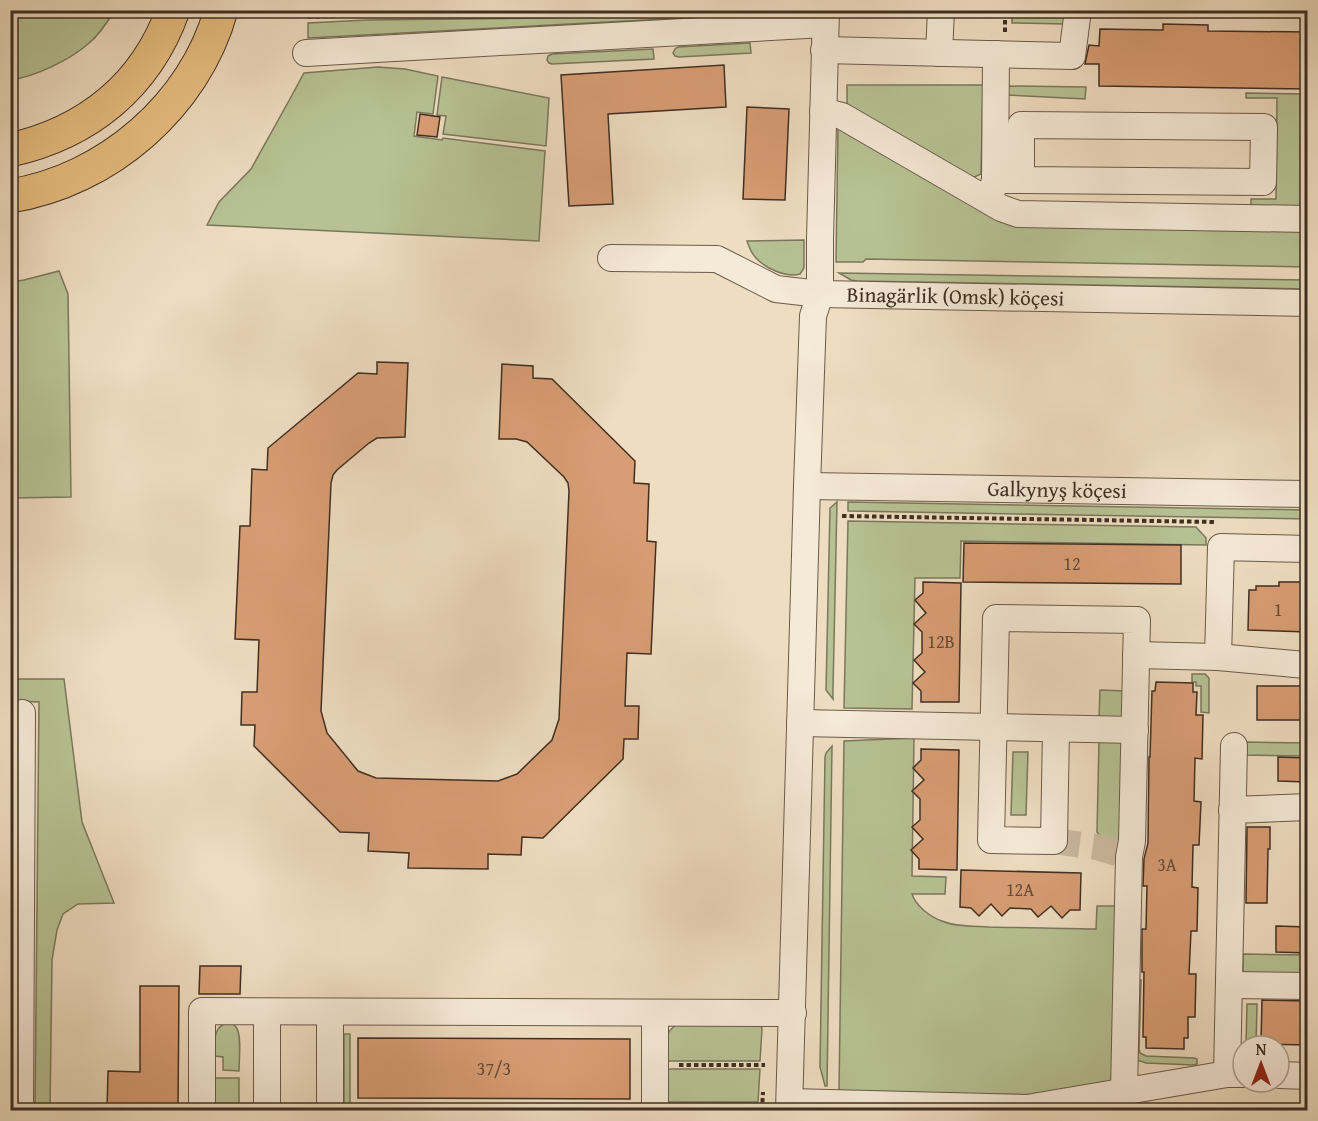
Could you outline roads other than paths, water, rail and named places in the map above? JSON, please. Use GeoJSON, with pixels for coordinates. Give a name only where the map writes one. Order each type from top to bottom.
{"type":"FeatureCollection","features":[{"type":"Feature","properties":{"kind":"main road"},"geometry":{"type":"LineString","coordinates":[[10,150],[40,143],[65,132],[88,120],[110,103],[129,84],[158,44],[173,10]]}},
{"type":"Feature","properties":{"kind":"main road"},"geometry":{"type":"LineString","coordinates":[[10,196],[43,188],[84,172],[107,160],[146,130],[165,111],[191,76],[212,36],[220,10]]}},
{"type":"Feature","properties":{"kind":"street"},"geometry":{"type":"LineString","coordinates":[[939,53],[941,10]]}},
{"type":"Feature","properties":{"kind":"street"},"geometry":{"type":"LineString","coordinates":[[824,50],[1072,56],[1078,10]]}},
{"type":"Feature","properties":{"kind":"street"},"geometry":{"type":"LineString","coordinates":[[306,53],[825,17],[820,294],[813,316],[790,1106],[1027,1108],[1231,1075]]}},
{"type":"Feature","properties":{"kind":"street"},"geometry":{"type":"LineString","coordinates":[[996,54],[992,191],[1001,208],[1018,214],[1308,219]]}},
{"type":"Feature","properties":{"kind":"street"},"geometry":{"type":"LineString","coordinates":[[823,111],[842,116],[992,191],[1021,180],[1263,182],[1263,127],[1021,125],[1021,180]]}},
{"type":"Feature","properties":{"kind":"street","name":"Binagärlik (Omsk) köçesi"},"geometry":{"type":"LineString","coordinates":[[611,258],[717,259],[776,288],[820,294],[1308,303]]}},
{"type":"Feature","properties":{"kind":"street","name":"Galkynyş köçesi"},"geometry":{"type":"LineString","coordinates":[[807,486],[1308,494]]}},
{"type":"Feature","properties":{"kind":"street"},"geometry":{"type":"LineString","coordinates":[[1218,657],[1221,548],[1308,549]]}},
{"type":"Feature","properties":{"kind":"street"},"geometry":{"type":"LineString","coordinates":[[1056,729],[1054,842],[991,840],[996,618],[1137,620],[1124,1091]]}},
{"type":"Feature","properties":{"kind":"street"},"geometry":{"type":"LineString","coordinates":[[1136,655],[1218,657],[1308,667]]}},
{"type":"Feature","properties":{"kind":"street"},"geometry":{"type":"LineString","coordinates":[[20,1110],[16,945],[22,713]]}},
{"type":"Feature","properties":{"kind":"street"},"geometry":{"type":"LineString","coordinates":[[800,723],[1135,730]]}},
{"type":"Feature","properties":{"kind":"street"},"geometry":{"type":"LineString","coordinates":[[1232,1034],[1229,985],[1234,746]]}},
{"type":"Feature","properties":{"kind":"street"},"geometry":{"type":"LineString","coordinates":[[1232,810],[1308,807]]}},
{"type":"Feature","properties":{"kind":"street"},"geometry":{"type":"LineString","coordinates":[[1229,985],[1308,986]]}},
{"type":"Feature","properties":{"kind":"street"},"geometry":{"type":"LineString","coordinates":[[202,1110],[202,1011],[793,1013]]}},
{"type":"Feature","properties":{"kind":"street"},"geometry":{"type":"LineString","coordinates":[[267,1012],[267,1110]]}},
{"type":"Feature","properties":{"kind":"street"},"geometry":{"type":"LineString","coordinates":[[330,1012],[330,1110]]}},
{"type":"Feature","properties":{"kind":"street"},"geometry":{"type":"LineString","coordinates":[[655,1013],[666,1108]]}},
{"type":"Feature","properties":{"kind":"street"},"geometry":{"type":"LineString","coordinates":[[1291,1075],[1308,1076]]}},
{"type":"Feature","properties":{"kind":"tunnel"},"geometry":{"type":"LineString","coordinates":[[1054,841],[1097,847],[1129,857]]}}]}
